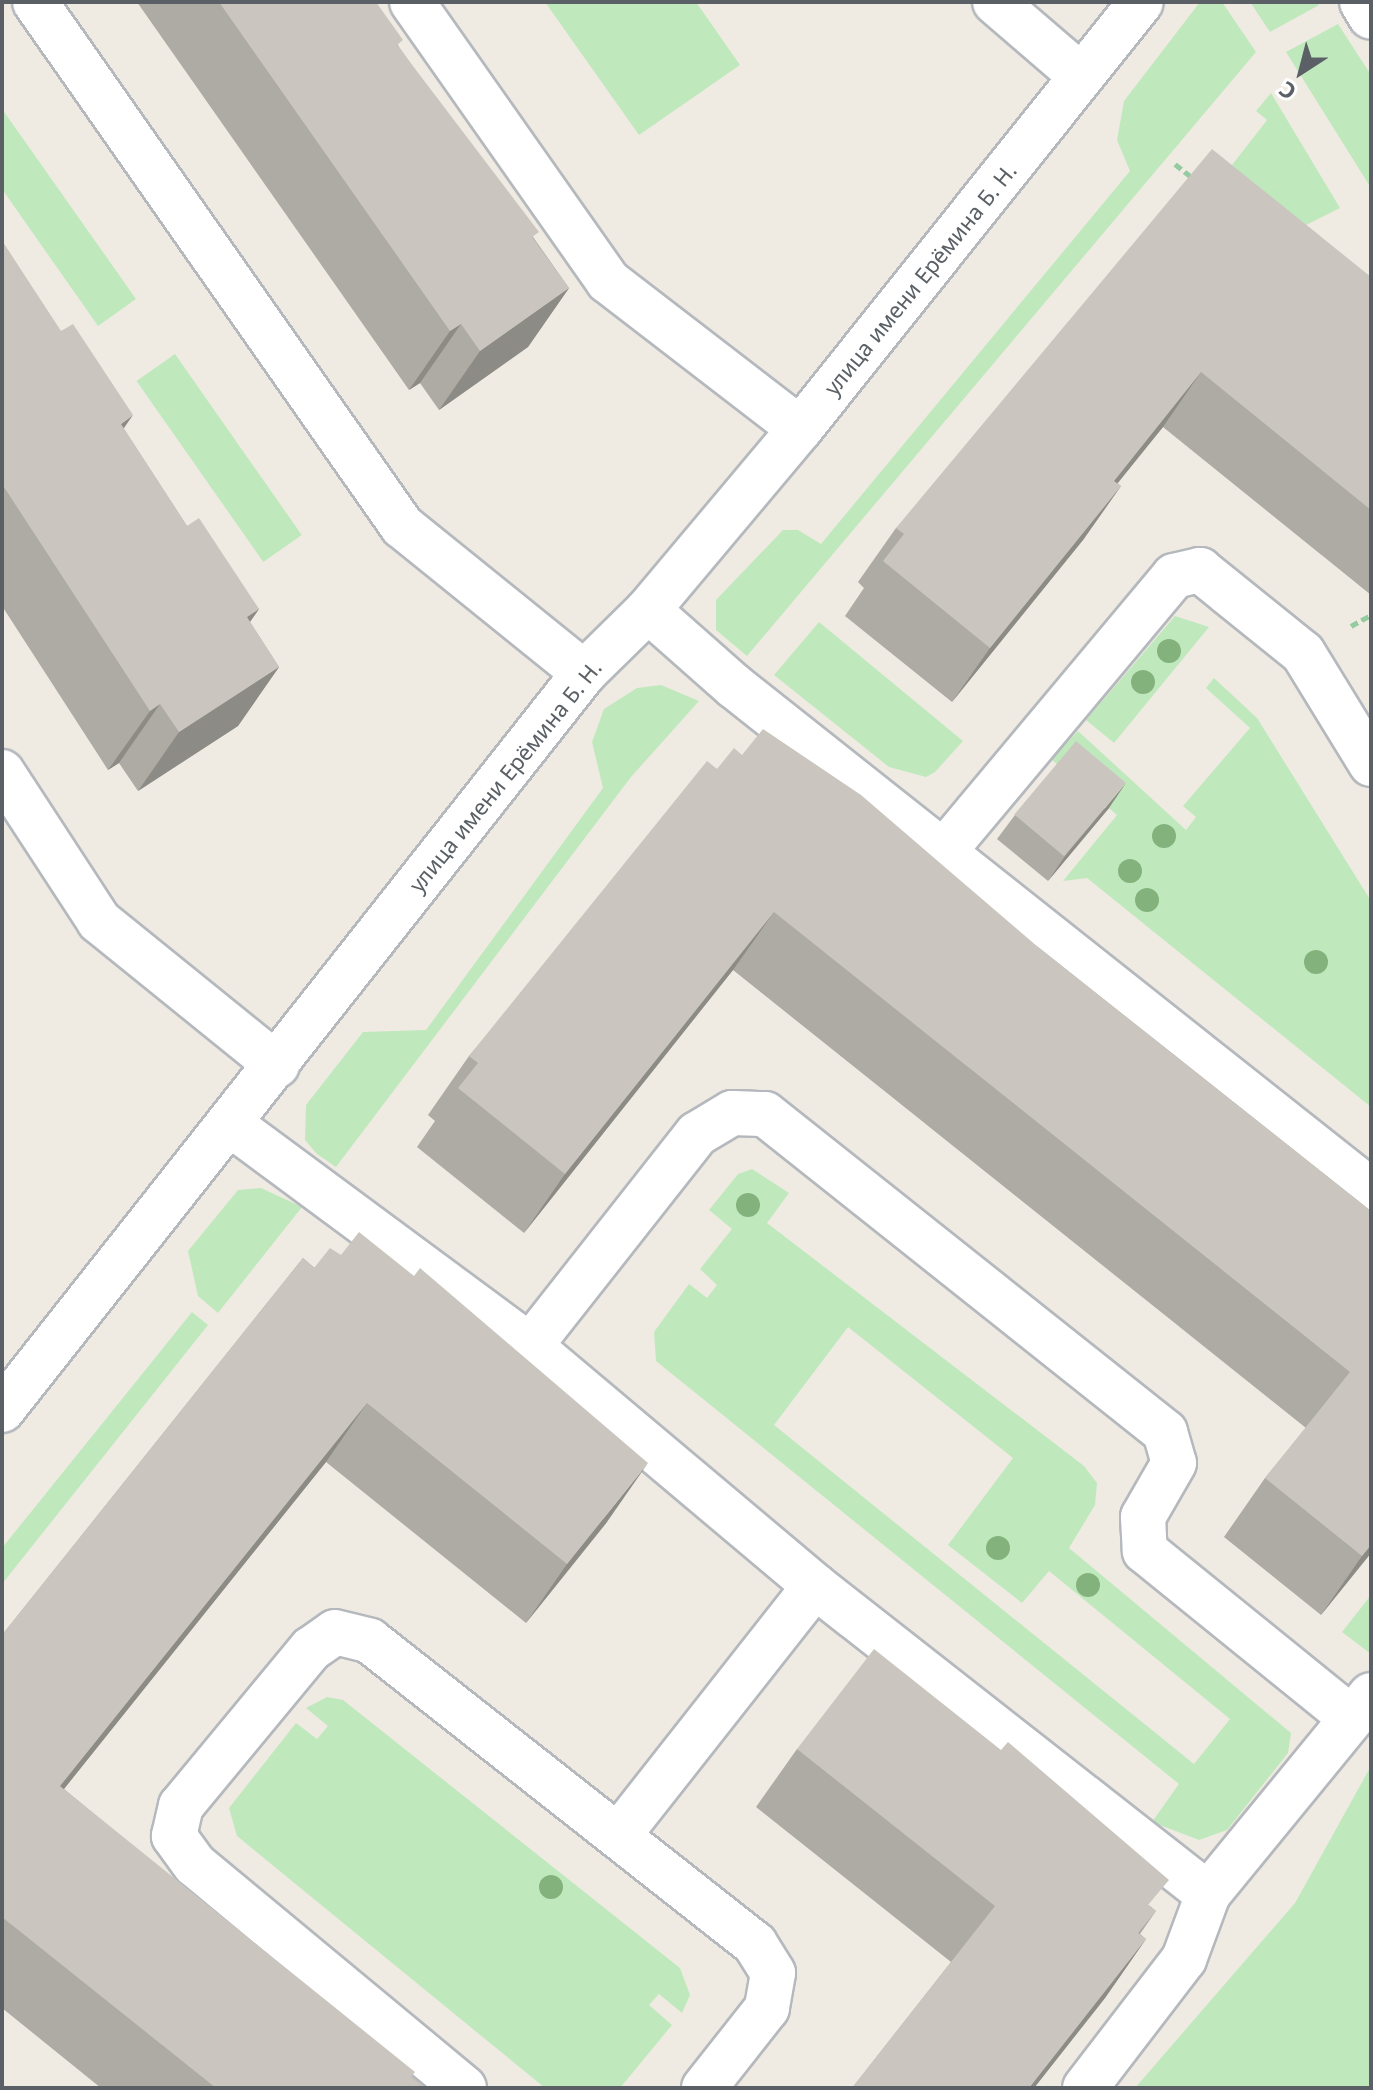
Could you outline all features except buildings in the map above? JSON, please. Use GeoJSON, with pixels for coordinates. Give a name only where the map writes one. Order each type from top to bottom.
{"type":"FeatureCollection","features":[{"type":"Feature","properties":{"kind":"street"},"geometry":{"type":"LineString","coordinates":[[35,2],[402,526],[584,673]]}},
{"type":"Feature","properties":{"kind":"street"},"geometry":{"type":"LineString","coordinates":[[412,2],[608,281],[800,429]]}},
{"type":"Feature","properties":{"kind":"street"},"geometry":{"type":"LineString","coordinates":[[995,2],[1081,76]]}},
{"type":"Feature","properties":{"kind":"street","name":"улица имени Ерёмина Б. Н."},"geometry":{"type":"LineString","coordinates":[[2,1410],[584,673],[648,610],[800,429],[1141,2]]}},
{"type":"Feature","properties":{"kind":"street"},"geometry":{"type":"LineString","coordinates":[[1362,2],[1371,17]]}},
{"type":"Feature","properties":{"kind":"street"},"geometry":{"type":"LineString","coordinates":[[945,850],[1174,576],[1200,570],[1303,653],[1371,764]]}},
{"type":"Feature","properties":{"kind":"street"},"geometry":{"type":"LineString","coordinates":[[648,610],[1371,1191]]}},
{"type":"Feature","properties":{"kind":"street"},"geometry":{"type":"LineString","coordinates":[[2,772],[99,921],[277,1065]]}},
{"type":"Feature","properties":{"kind":"street"},"geometry":{"type":"LineString","coordinates":[[530,1346],[697,1134],[732,1113],[765,1114],[1165,1432],[1174,1463],[1143,1517],[1145,1551],[1361,1707],[1208,1894],[1184,1959],[1085,2088]]}},
{"type":"Feature","properties":{"kind":"street"},"geometry":{"type":"LineString","coordinates":[[230,1124],[530,1346],[815,1586],[1208,1894]]}},
{"type":"Feature","properties":{"kind":"street"},"geometry":{"type":"LineString","coordinates":[[618,1836],[815,1586]]}},
{"type":"Feature","properties":{"kind":"street"},"geometry":{"type":"LineString","coordinates":[[464,2088],[195,1865],[174,1836],[181,1806],[311,1649],[335,1632],[370,1641],[755,1944],[773,1973],[767,2008],[704,2088]]}},
{"type":"Feature","properties":{"kind":"path"},"geometry":{"type":"LineString","coordinates":[[1175,164],[1200,184]]}},
{"type":"Feature","properties":{"kind":"green space"},"geometry":{"type":"Polygon","coordinates":[[[545,2],[696,2],[740,65],[639,135],[545,2]]]}},
{"type":"Feature","properties":{"kind":"green space"},"geometry":{"type":"Polygon","coordinates":[[[1200,2],[1222,2],[1256,52],[747,656],[716,630],[716,600],[783,530],[798,530],[821,544],[1130,171],[1117,140],[1124,101],[1200,2]]]}},
{"type":"Feature","properties":{"kind":"green space"},"geometry":{"type":"Polygon","coordinates":[[[1250,2],[1317,2],[1319,5],[1270,32],[1250,2]]]}},
{"type":"Feature","properties":{"kind":"green space"},"geometry":{"type":"Polygon","coordinates":[[[1338,24],[1371,75],[1371,188],[1286,52],[1338,24]]]}},
{"type":"Feature","properties":{"kind":"green space"},"geometry":{"type":"Polygon","coordinates":[[[1271,93],[1340,208],[1300,228],[1232,165],[1267,120],[1256,111],[1271,93]]]}},
{"type":"Feature","properties":{"kind":"green space"},"geometry":{"type":"Polygon","coordinates":[[[2,109],[136,299],[98,326],[2,189],[2,109]]]}},
{"type":"Feature","properties":{"kind":"green space"},"geometry":{"type":"Polygon","coordinates":[[[175,354],[302,535],[263,562],[136,381],[175,354]]]}},
{"type":"Feature","properties":{"kind":"green space"},"geometry":{"type":"Polygon","coordinates":[[[1175,616],[1209,627],[1114,743],[1086,720],[1175,616]]]}},
{"type":"Feature","properties":{"kind":"green space"},"geometry":{"type":"Polygon","coordinates":[[[819,622],[963,741],[935,772],[926,777],[889,767],[774,675],[819,622]]]}},
{"type":"Feature","properties":{"kind":"green space"},"geometry":{"type":"Polygon","coordinates":[[[1214,678],[1257,718],[1371,901],[1371,1107],[1087,878],[1063,881],[1117,815],[1051,759],[1078,731],[1186,830],[1196,817],[1183,806],[1250,728],[1206,688],[1214,678]]]}},
{"type":"Feature","properties":{"kind":"green space"},"geometry":{"type":"Polygon","coordinates":[[[661,685],[699,701],[631,777],[336,1167],[317,1154],[305,1140],[306,1105],[363,1032],[426,1030],[603,788],[592,742],[604,709],[637,688],[661,685]]]}},
{"type":"Feature","properties":{"kind":"green space"},"geometry":{"type":"Polygon","coordinates":[[[752,1169],[789,1193],[767,1223],[1084,1466],[1097,1483],[1095,1505],[1069,1548],[1291,1733],[1288,1753],[1227,1830],[1199,1840],[1152,1822],[1179,1784],[656,1361],[654,1332],[689,1284],[707,1298],[717,1285],[700,1269],[732,1229],[709,1210],[738,1174],[752,1169]],[[848,1327],[774,1425],[1194,1764],[1230,1719],[1049,1571],[1022,1603],[948,1545],[1013,1458],[848,1327]]]}},
{"type":"Feature","properties":{"kind":"green space"},"geometry":{"type":"Polygon","coordinates":[[[261,1188],[302,1207],[218,1313],[198,1296],[188,1251],[238,1190],[261,1188]]]}},
{"type":"Feature","properties":{"kind":"green space"},"geometry":{"type":"Polygon","coordinates":[[[192,1312],[208,1325],[2,1584],[2,1548],[192,1312]]]}},
{"type":"Feature","properties":{"kind":"green space"},"geometry":{"type":"Polygon","coordinates":[[[1371,1595],[1371,1654],[1342,1632],[1371,1595]]]}},
{"type":"Feature","properties":{"kind":"green space"},"geometry":{"type":"Polygon","coordinates":[[[327,1697],[343,1700],[680,1968],[690,1995],[682,2013],[659,1994],[649,2005],[672,2025],[620,2088],[545,2088],[237,1836],[229,1808],[296,1723],[317,1739],[328,1726],[306,1708],[327,1697]]]}},
{"type":"Feature","properties":{"kind":"green space"},"geometry":{"type":"Polygon","coordinates":[[[1371,1766],[1371,2088],[1135,2088],[1295,1903],[1371,1766]]]}}]}
